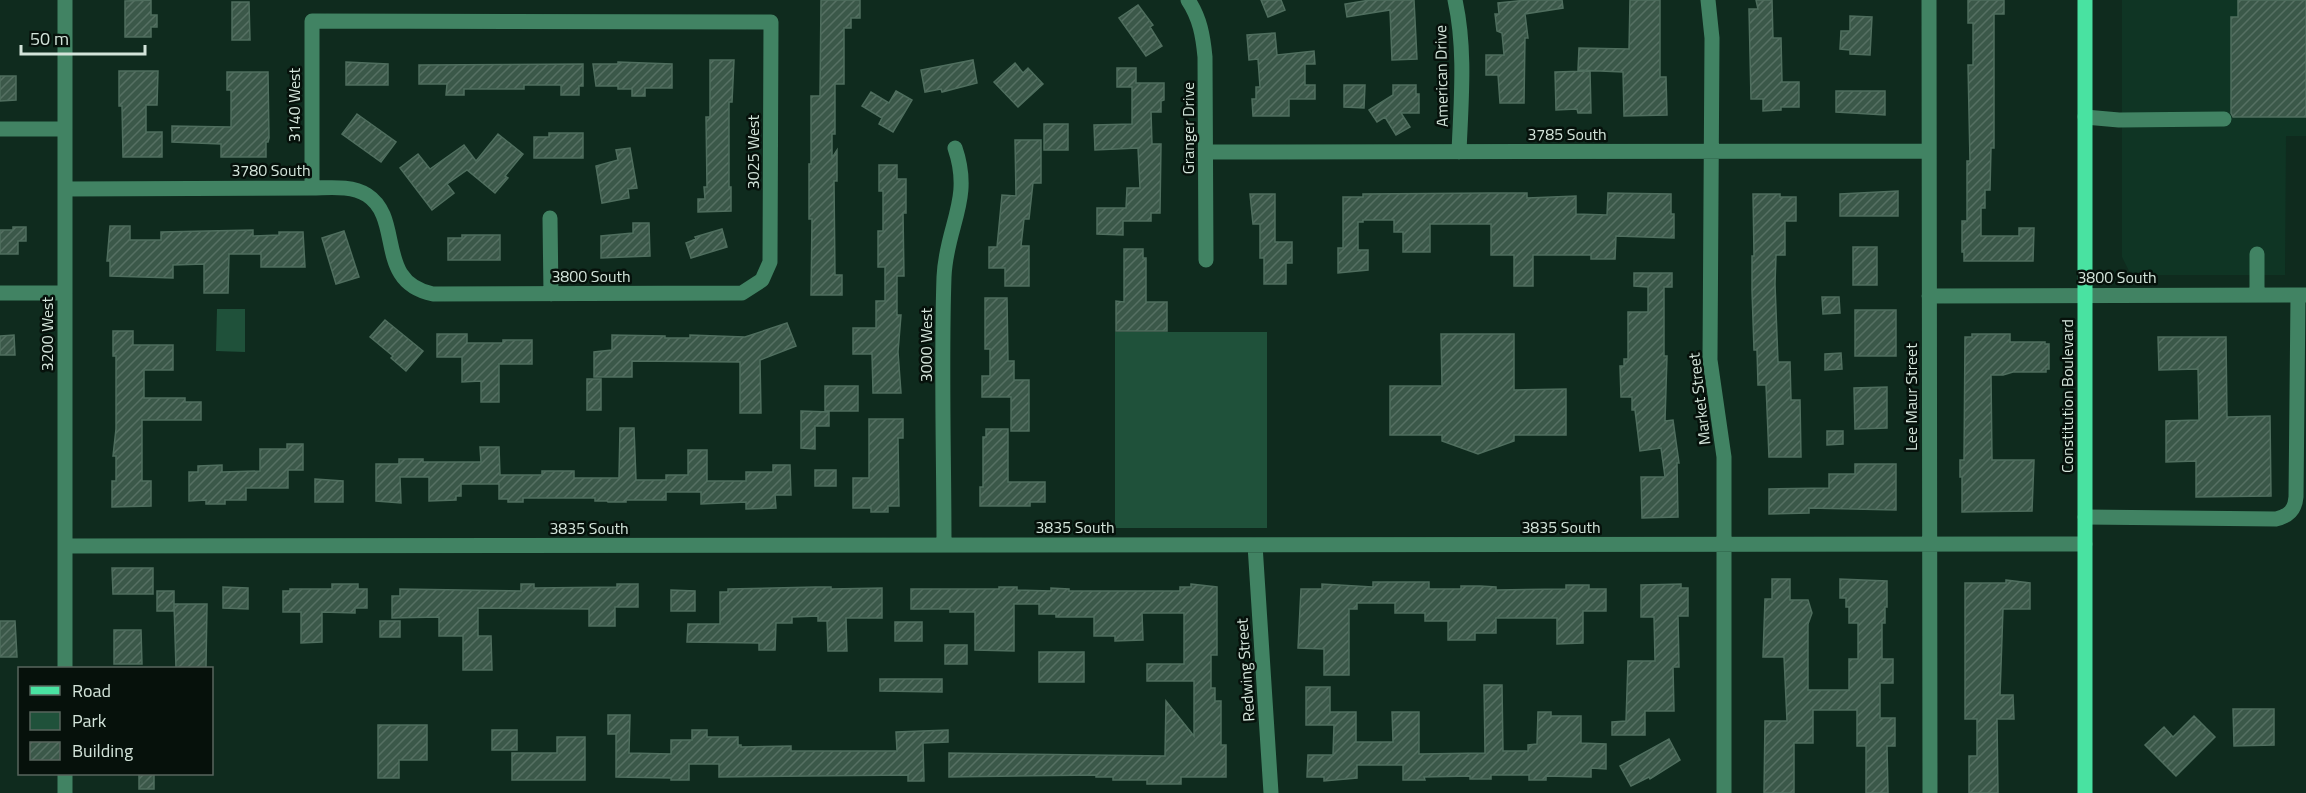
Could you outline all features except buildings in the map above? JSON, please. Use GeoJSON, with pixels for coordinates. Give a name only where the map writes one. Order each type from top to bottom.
{"type":"FeatureCollection","features":[{"type":"Feature","properties":{"kind":"main road","name":"Constitution Boulevard"},"geometry":{"type":"LineString","coordinates":[[2085,0],[2085,793]]}},
{"type":"Feature","properties":{"kind":"street","name":"3200 West"},"geometry":{"type":"LineString","coordinates":[[65,0],[65,667]]}},
{"type":"Feature","properties":{"kind":"street","name":"Granger Drive"},"geometry":{"type":"LineString","coordinates":[[1188,0],[1195,10],[1203,33],[1205,57],[1206,260]]}},
{"type":"Feature","properties":{"kind":"street","name":"American Drive"},"geometry":{"type":"LineString","coordinates":[[1455,0],[1462,58],[1459,152]]}},
{"type":"Feature","properties":{"kind":"street","name":"Market Street"},"geometry":{"type":"LineString","coordinates":[[1708,0],[1712,38],[1710,360],[1724,458],[1724,793]]}},
{"type":"Feature","properties":{"kind":"street","name":"Lee Maur Street"},"geometry":{"type":"LineString","coordinates":[[1929,0],[1929,793]]}},
{"type":"Feature","properties":{"kind":"street","name":"3025 West"},"geometry":{"type":"LineString","coordinates":[[312,21],[771,22],[771,253],[767,272],[762,280]]}},
{"type":"Feature","properties":{"kind":"street","name":"3140 West"},"geometry":{"type":"LineString","coordinates":[[312,21],[312,188]]}},
{"type":"Feature","properties":{"kind":"street"},"geometry":{"type":"LineString","coordinates":[[2085,117],[2119,120],[2224,119]]}},
{"type":"Feature","properties":{"kind":"street"},"geometry":{"type":"LineString","coordinates":[[0,129],[65,129]]}},
{"type":"Feature","properties":{"kind":"street","name":"3000 West"},"geometry":{"type":"LineString","coordinates":[[944,545],[944,273],[963,185],[961,166],[955,148]]}},
{"type":"Feature","properties":{"kind":"street","name":"3785 South"},"geometry":{"type":"LineString","coordinates":[[1206,152],[1929,151]]}},
{"type":"Feature","properties":{"kind":"street","name":"3780 South"},"geometry":{"type":"LineString","coordinates":[[65,189],[340,188],[368,195],[375,203],[385,223],[399,272],[416,289]]}},
{"type":"Feature","properties":{"kind":"street"},"geometry":{"type":"LineString","coordinates":[[550,218],[551,294]]}},
{"type":"Feature","properties":{"kind":"street"},"geometry":{"type":"LineString","coordinates":[[2258,254],[2258,295]]}},
{"type":"Feature","properties":{"kind":"street","name":"3800 South"},"geometry":{"type":"LineString","coordinates":[[416,289],[441,294],[734,294],[748,290],[762,280]]}},
{"type":"Feature","properties":{"kind":"street"},"geometry":{"type":"LineString","coordinates":[[0,293],[65,293]]}},
{"type":"Feature","properties":{"kind":"street"},"geometry":{"type":"LineString","coordinates":[[2085,517],[2276,519],[2289,514],[2296,507],[2302,295]]}},
{"type":"Feature","properties":{"kind":"street","name":"3800 South"},"geometry":{"type":"LineString","coordinates":[[1929,296],[2302,295]]}},
{"type":"Feature","properties":{"kind":"street","name":"3835 South"},"geometry":{"type":"LineString","coordinates":[[65,546],[2085,544]]}},
{"type":"Feature","properties":{"kind":"street","name":"Redwing Street"},"geometry":{"type":"LineString","coordinates":[[1255,545],[1271,793]]}},
{"type":"Feature","properties":{"kind":"street"},"geometry":{"type":"LineString","coordinates":[[65,775],[65,793]]}},
{"type":"Feature","properties":{"kind":"shaded area"},"geometry":{"type":"Polygon","coordinates":[[[2122,0],[2306,0],[2306,136],[2286,136],[2285,275],[2139,275],[2129,271],[2122,257],[2122,0]]]}},
{"type":"Feature","properties":{"kind":"green space"},"geometry":{"type":"Polygon","coordinates":[[[217,309],[245,309],[245,352],[216,351],[217,309]]]}},
{"type":"Feature","properties":{"kind":"green space"},"geometry":{"type":"Polygon","coordinates":[[[1115,332],[1267,332],[1267,528],[1115,528],[1115,332]]]}}]}
